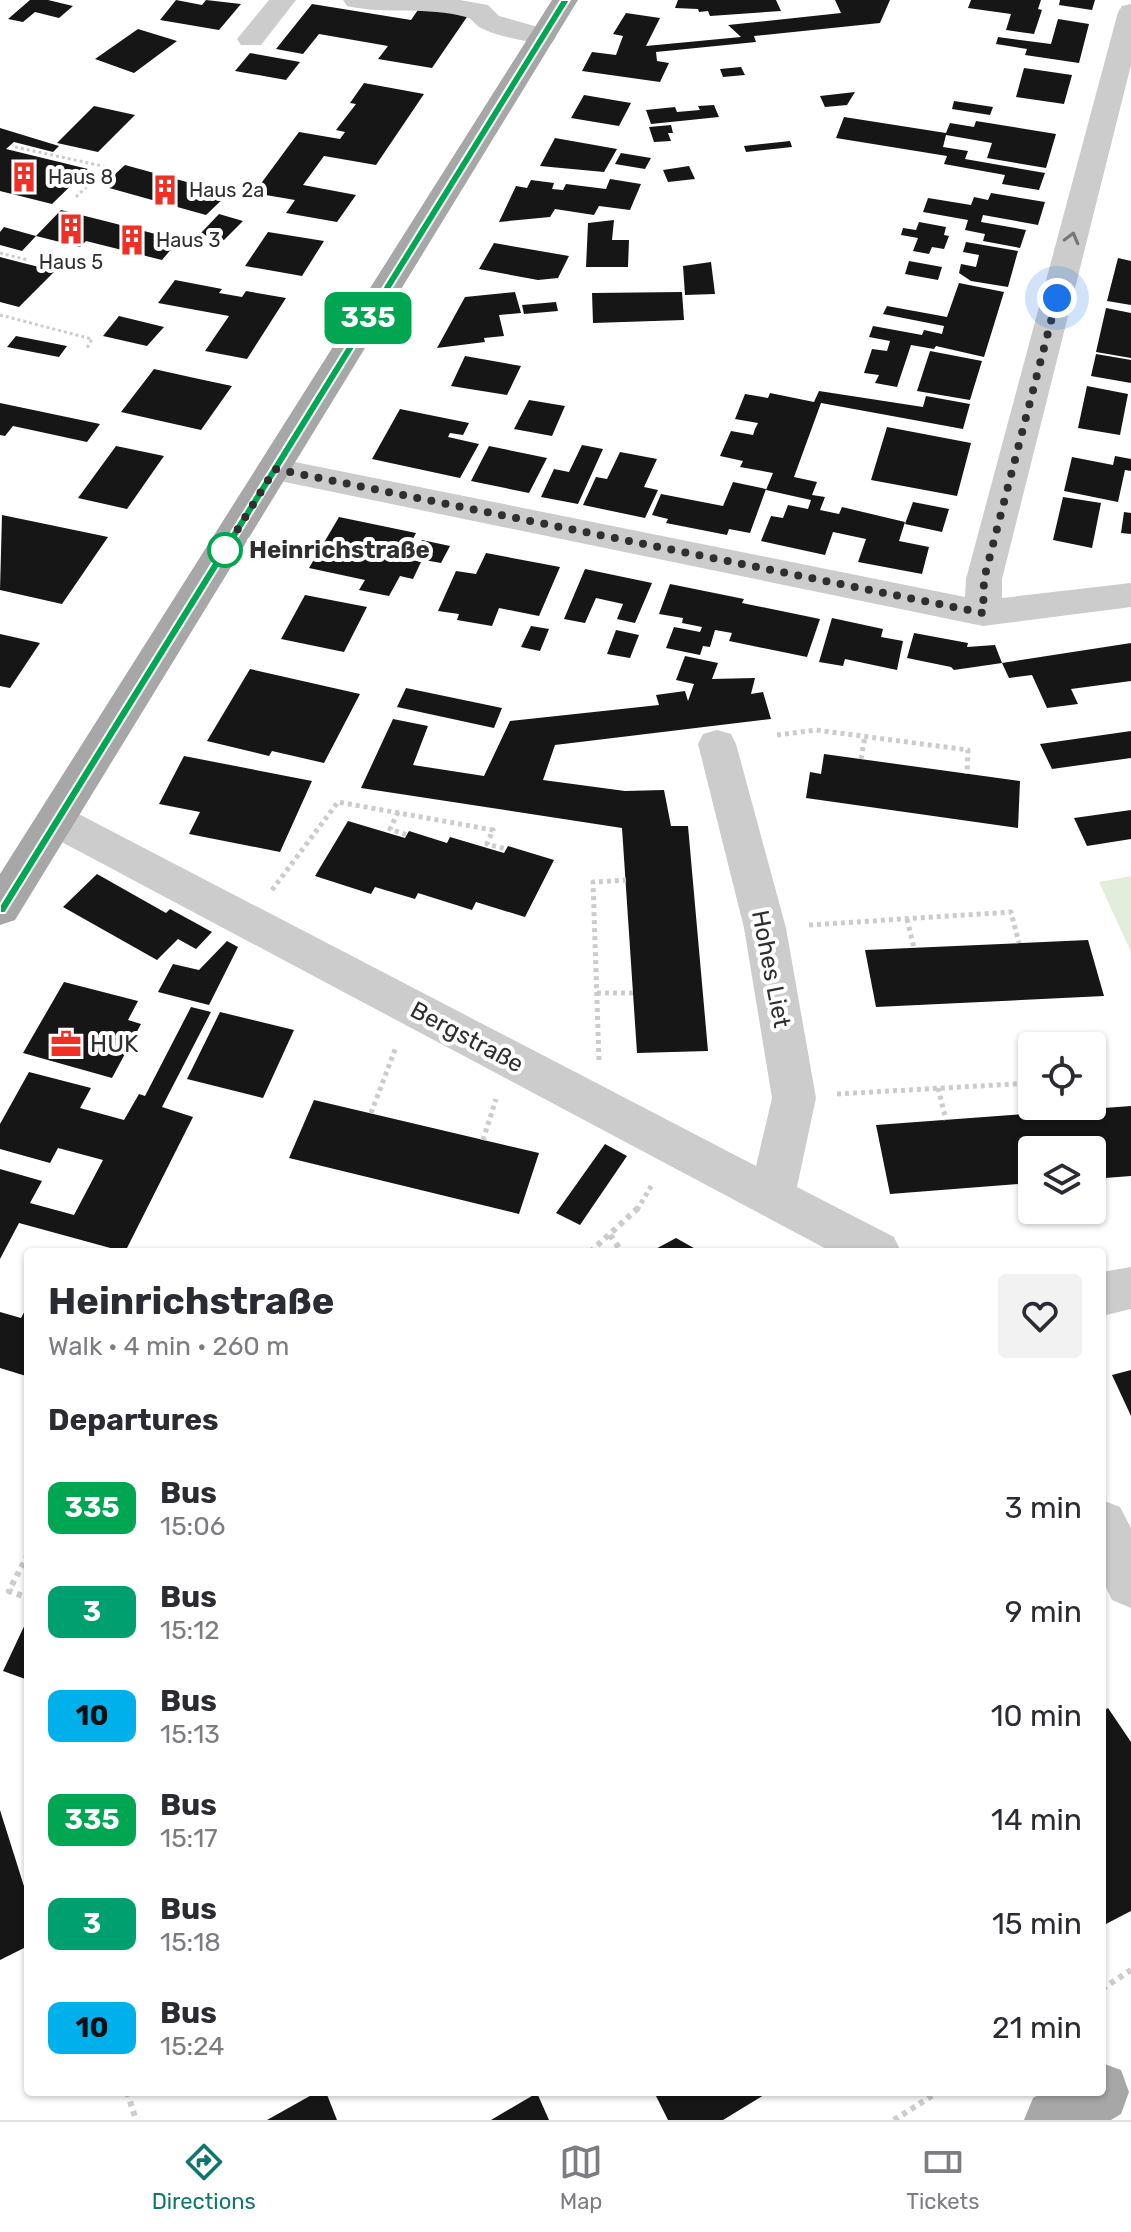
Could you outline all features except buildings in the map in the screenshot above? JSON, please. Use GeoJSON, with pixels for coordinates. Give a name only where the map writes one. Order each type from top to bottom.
{"type":"FeatureCollection","features":[{"type":"Feature","properties":{"kind":"main road"},"geometry":{"type":"LineString","coordinates":[[0,909],[565,0]]}},
{"type":"Feature","properties":{"kind":"main road"},"geometry":{"type":"LineString","coordinates":[[1106,2087],[1131,2071]]}},
{"type":"Feature","properties":{"kind":"main road"},"geometry":{"type":"LineString","coordinates":[[1055,2120],[1092,2096]]}},
{"type":"Feature","properties":{"kind":"street"},"geometry":{"type":"LineString","coordinates":[[251,39],[283,0]]}},
{"type":"Feature","properties":{"kind":"street"},"geometry":{"type":"LineString","coordinates":[[356,0],[379,3],[414,1],[479,11],[489,22],[542,37]]}},
{"type":"Feature","properties":{"kind":"street"},"geometry":{"type":"LineString","coordinates":[[983,613],[984,579],[1125,63],[1131,12]]}},
{"type":"Feature","properties":{"kind":"street"},"geometry":{"type":"LineString","coordinates":[[275,469],[983,613],[1131,595]]}},
{"type":"Feature","properties":{"kind":"street","name":"Hohes Liet"},"geometry":{"type":"LineString","coordinates":[[717,744],[765,928],[794,1098],[772,1197]]}},
{"type":"Feature","properties":{"kind":"street","name":"Bergstraße"},"geometry":{"type":"LineString","coordinates":[[57,821],[869,1248]]}},
{"type":"Feature","properties":{"kind":"street"},"geometry":{"type":"LineString","coordinates":[[1106,1293],[1131,1288]]}},
{"type":"Feature","properties":{"kind":"street"},"geometry":{"type":"LineString","coordinates":[[1106,1533],[1131,1582]]}},
{"type":"Feature","properties":{"kind":"path"},"geometry":{"type":"LineString","coordinates":[[15,147],[107,167],[76,197]]}},
{"type":"Feature","properties":{"kind":"path"},"geometry":{"type":"LineString","coordinates":[[0,253],[28,260]]}},
{"type":"Feature","properties":{"kind":"path"},"geometry":{"type":"LineString","coordinates":[[0,315],[92,339],[87,348]]}},
{"type":"Feature","properties":{"kind":"path"},"geometry":{"type":"LineString","coordinates":[[777,735],[816,730],[968,750],[967,774]]}},
{"type":"Feature","properties":{"kind":"path"},"geometry":{"type":"LineString","coordinates":[[861,759],[865,736]]}},
{"type":"Feature","properties":{"kind":"path"},"geometry":{"type":"LineString","coordinates":[[265,901],[338,802],[493,830],[487,844],[506,849]]}},
{"type":"Feature","properties":{"kind":"path"},"geometry":{"type":"LineString","coordinates":[[398,812],[390,829],[407,835]]}},
{"type":"Feature","properties":{"kind":"path"},"geometry":{"type":"LineString","coordinates":[[599,1063],[593,882],[626,880]]}},
{"type":"Feature","properties":{"kind":"path"},"geometry":{"type":"LineString","coordinates":[[805,925],[1011,912],[1019,943]]}},
{"type":"Feature","properties":{"kind":"path"},"geometry":{"type":"LineString","coordinates":[[907,919],[914,948]]}},
{"type":"Feature","properties":{"kind":"path"},"geometry":{"type":"LineString","coordinates":[[597,993],[633,993]]}},
{"type":"Feature","properties":{"kind":"path"},"geometry":{"type":"LineString","coordinates":[[371,1113],[398,1043]]}},
{"type":"Feature","properties":{"kind":"path"},"geometry":{"type":"LineString","coordinates":[[834,1094],[1018,1084]]}},
{"type":"Feature","properties":{"kind":"path"},"geometry":{"type":"LineString","coordinates":[[938,1088],[946,1120]]}},
{"type":"Feature","properties":{"kind":"path"},"geometry":{"type":"LineString","coordinates":[[483,1140],[497,1097]]}},
{"type":"Feature","properties":{"kind":"path"},"geometry":{"type":"LineString","coordinates":[[595,1248],[635,1214],[655,1178]]}},
{"type":"Feature","properties":{"kind":"path"},"geometry":{"type":"LineString","coordinates":[[610,1235],[619,1248]]}},
{"type":"Feature","properties":{"kind":"path"},"geometry":{"type":"LineString","coordinates":[[24,1562],[9,1591],[24,1597]]}},
{"type":"Feature","properties":{"kind":"path"},"geometry":{"type":"LineString","coordinates":[[1106,1986],[1131,1970]]}},
{"type":"Feature","properties":{"kind":"path"},"geometry":{"type":"LineString","coordinates":[[128,2096],[136,2120]]}},
{"type":"Feature","properties":{"kind":"path"},"geometry":{"type":"LineString","coordinates":[[894,2120],[932,2096]]}},
{"type":"Feature","properties":{"kind":"green space"},"geometry":{"type":"Polygon","coordinates":[[[1131,876],[1131,952],[1099,882],[1131,876]]]}},
{"type":"Feature","properties":{"kind":"bus line","name":"335"},"geometry":{"type":"LineString","coordinates":[[0,909],[565,0]]}},
{"type":"Feature","properties":{"kind":"place","name":"Haus 8"},"geometry":{"type":"Point","coordinates":[24,177]}},
{"type":"Feature","properties":{"kind":"place","name":"Haus 2a"},"geometry":{"type":"Point","coordinates":[165,190]}},
{"type":"Feature","properties":{"kind":"place","name":"Haus 5"},"geometry":{"type":"Point","coordinates":[71,229]}},
{"type":"Feature","properties":{"kind":"place","name":"Haus 3"},"geometry":{"type":"Point","coordinates":[132,240]}},
{"type":"Feature","properties":{"kind":"place","name":"Heinrichstraße"},"geometry":{"type":"Point","coordinates":[225,550]}},
{"type":"Feature","properties":{"kind":"place","name":"HUK"},"geometry":{"type":"Point","coordinates":[66,1044]}},
{"type":"Feature","properties":{"kind":"route"},"geometry":{"type":"LineString","coordinates":[[225,550],[220,558],[275,469],[983,613],[984,579],[1057,298]]}}]}
